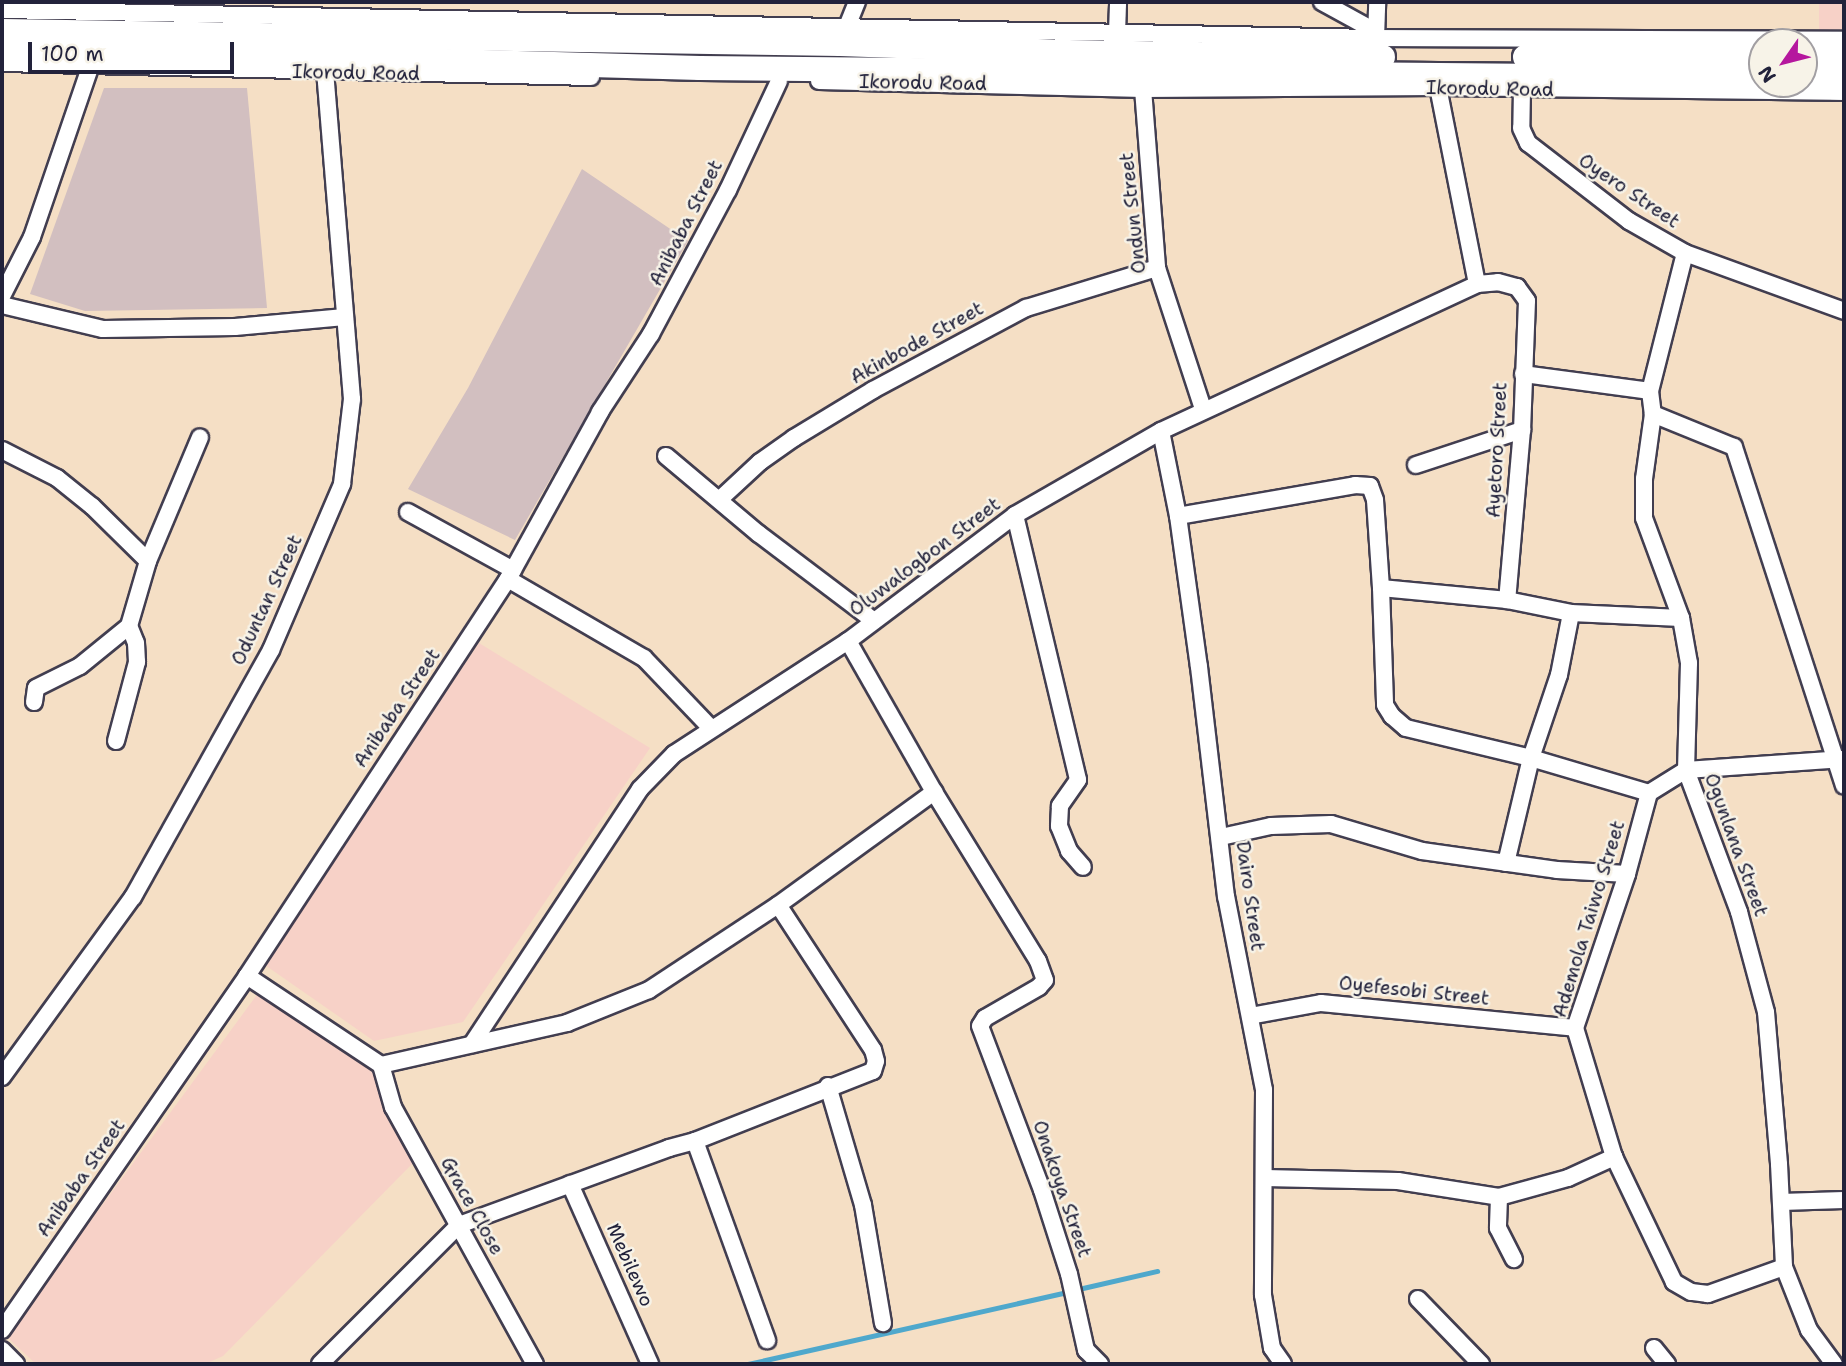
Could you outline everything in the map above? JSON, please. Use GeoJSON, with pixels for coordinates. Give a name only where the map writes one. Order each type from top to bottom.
{"type":"FeatureCollection","features":[{"type":"Feature","properties":{"kind":"highway","name":"Ikorodu Road"},"geometry":{"type":"LineString","coordinates":[[2,31],[840,44],[1081,53],[1748,58]]}},
{"type":"Feature","properties":{"kind":"highway","name":"Ikorodu Road"},"geometry":{"type":"LineString","coordinates":[[2,49],[176,62],[313,68],[714,68],[1748,78]]}},
{"type":"Feature","properties":{"kind":"highway"},"geometry":{"type":"LineString","coordinates":[[1818,58],[1844,58]]}},
{"type":"Feature","properties":{"kind":"highway"},"geometry":{"type":"LineString","coordinates":[[1818,78],[1844,79]]}},
{"type":"Feature","properties":{"kind":"street"},"geometry":{"type":"LineString","coordinates":[[409,2],[410,19]]}},
{"type":"Feature","properties":{"kind":"street"},"geometry":{"type":"LineString","coordinates":[[846,29],[857,2]]}},
{"type":"Feature","properties":{"kind":"street"},"geometry":{"type":"LineString","coordinates":[[1117,33],[1118,2]]}},
{"type":"Feature","properties":{"kind":"street"},"geometry":{"type":"LineString","coordinates":[[1322,2],[1375,34]]}},
{"type":"Feature","properties":{"kind":"street"},"geometry":{"type":"LineString","coordinates":[[1375,34],[1377,2]]}},
{"type":"Feature","properties":{"kind":"street"},"geometry":{"type":"LineString","coordinates":[[2,10],[846,29],[1844,40]]}},
{"type":"Feature","properties":{"kind":"street","name":"Ikorodu Road"},"geometry":{"type":"LineString","coordinates":[[2,64],[176,62]]}},
{"type":"Feature","properties":{"kind":"street"},"geometry":{"type":"LineString","coordinates":[[2,296],[32,237],[91,65]]}},
{"type":"Feature","properties":{"kind":"street","name":"Ikorodu Road"},"geometry":{"type":"LineString","coordinates":[[313,68],[1143,89],[1438,87],[1844,92]]}},
{"type":"Feature","properties":{"kind":"street","name":"Oduntan Street"},"geometry":{"type":"LineString","coordinates":[[2,1077],[133,897],[271,650],[342,484],[352,399],[345,317],[313,68]]}},
{"type":"Feature","properties":{"kind":"street","name":"Anibaba Street"},"geometry":{"type":"LineString","coordinates":[[2,1330],[247,976],[510,574],[600,412],[651,334],[728,190],[779,80]]}},
{"type":"Feature","properties":{"kind":"street"},"geometry":{"type":"LineString","coordinates":[[1438,87],[1477,284]]}},
{"type":"Feature","properties":{"kind":"street","name":"Ondun Street"},"geometry":{"type":"LineString","coordinates":[[1143,89],[1157,268],[1203,409]]}},
{"type":"Feature","properties":{"kind":"street","name":"Oyero Street"},"geometry":{"type":"LineString","coordinates":[[1522,89],[1521,128],[1528,143],[1629,221],[1685,253],[1844,311]]}},
{"type":"Feature","properties":{"kind":"street","name":"Ogunlana Street"},"geometry":{"type":"LineString","coordinates":[[1685,253],[1650,391],[1653,414],[1644,479],[1644,518],[1681,618],[1689,663],[1686,770],[1739,912],[1766,1012],[1784,1267],[1805,1321],[1833,1364]]}},
{"type":"Feature","properties":{"kind":"street","name":"Akinbode Street"},"geometry":{"type":"LineString","coordinates":[[719,500],[760,462],[794,438],[873,390],[1026,308],[1157,268]]}},
{"type":"Feature","properties":{"kind":"street","name":"Oluwalogbon Street"},"geometry":{"type":"LineString","coordinates":[[472,1044],[640,789],[674,754],[848,641],[1015,515],[1160,431],[1477,284],[1498,282],[1517,287],[1527,301]]}},
{"type":"Feature","properties":{"kind":"street","name":"Ayetoro Street"},"geometry":{"type":"LineString","coordinates":[[1507,600],[1522,430],[1527,301]]}},
{"type":"Feature","properties":{"kind":"street"},"geometry":{"type":"LineString","coordinates":[[2,305],[103,328],[235,327],[345,317]]}},
{"type":"Feature","properties":{"kind":"street"},"geometry":{"type":"LineString","coordinates":[[1523,374],[1650,391]]}},
{"type":"Feature","properties":{"kind":"street"},"geometry":{"type":"LineString","coordinates":[[1653,414],[1734,447],[1840,759],[1844,786]]}},
{"type":"Feature","properties":{"kind":"street"},"geometry":{"type":"LineString","coordinates":[[1416,465],[1522,430]]}},
{"type":"Feature","properties":{"kind":"street","name":"Dairo Street"},"geometry":{"type":"LineString","coordinates":[[1160,431],[1178,516],[1221,837],[1226,896],[1264,1090],[1263,1294],[1266,1327],[1272,1348],[1283,1364]]}},
{"type":"Feature","properties":{"kind":"street"},"geometry":{"type":"LineString","coordinates":[[34,702],[36,688],[80,667],[128,626],[148,561],[200,437]]}},
{"type":"Feature","properties":{"kind":"street"},"geometry":{"type":"LineString","coordinates":[[2,450],[57,478],[92,506],[148,561]]}},
{"type":"Feature","properties":{"kind":"street"},"geometry":{"type":"LineString","coordinates":[[666,456],[759,534],[874,621]]}},
{"type":"Feature","properties":{"kind":"street"},"geometry":{"type":"LineString","coordinates":[[1178,516],[1355,485],[1370,486],[1375,500],[1385,705],[1392,716],[1406,728],[1531,758],[1649,793],[1686,770],[1840,759]]}},
{"type":"Feature","properties":{"kind":"street"},"geometry":{"type":"LineString","coordinates":[[408,512],[644,658],[711,728]]}},
{"type":"Feature","properties":{"kind":"street"},"geometry":{"type":"LineString","coordinates":[[1015,515],[1079,780],[1060,806],[1059,826],[1069,851],[1083,867]]}},
{"type":"Feature","properties":{"kind":"street"},"geometry":{"type":"LineString","coordinates":[[1381,588],[1507,600],[1571,613],[1681,618]]}},
{"type":"Feature","properties":{"kind":"street"},"geometry":{"type":"LineString","coordinates":[[1506,863],[1531,758],[1559,676],[1571,613]]}},
{"type":"Feature","properties":{"kind":"street"},"geometry":{"type":"LineString","coordinates":[[116,741],[137,662],[136,643],[128,626]]}},
{"type":"Feature","properties":{"kind":"street"},"geometry":{"type":"LineString","coordinates":[[247,976],[381,1065],[567,1024],[649,990],[778,905],[934,792],[848,641]]}},
{"type":"Feature","properties":{"kind":"street","name":"Onakoya Street"},"geometry":{"type":"LineString","coordinates":[[934,792],[1038,961],[1045,980],[1039,987],[985,1018],[980,1026],[1042,1190],[1069,1274],[1083,1357],[1100,1364]]}},
{"type":"Feature","properties":{"kind":"street","name":"Ademola Taiwo Street"},"geometry":{"type":"LineString","coordinates":[[1649,793],[1627,874],[1575,1028],[1614,1157],[1674,1282],[1691,1292],[1708,1294],[1784,1267]]}},
{"type":"Feature","properties":{"kind":"street"},"geometry":{"type":"LineString","coordinates":[[1221,837],[1271,826],[1331,824],[1422,851],[1506,863],[1627,874]]}},
{"type":"Feature","properties":{"kind":"street"},"geometry":{"type":"LineString","coordinates":[[320,1364],[459,1225],[669,1147],[695,1141],[828,1086],[873,1071],[876,1061],[873,1050],[778,905]]}},
{"type":"Feature","properties":{"kind":"street","name":"Oyefesobi Street"},"geometry":{"type":"LineString","coordinates":[[1250,1016],[1321,1003],[1575,1028]]}},
{"type":"Feature","properties":{"kind":"street","name":"Grace Close"},"geometry":{"type":"LineString","coordinates":[[381,1065],[393,1107],[459,1225],[529,1362]]}},
{"type":"Feature","properties":{"kind":"street"},"geometry":{"type":"LineString","coordinates":[[828,1086],[863,1205],[883,1323]]}},
{"type":"Feature","properties":{"kind":"street"},"geometry":{"type":"LineString","coordinates":[[695,1141],[767,1340]]}},
{"type":"Feature","properties":{"kind":"street"},"geometry":{"type":"LineString","coordinates":[[1265,1178],[1398,1181],[1479,1197],[1499,1197],[1568,1178],[1614,1157]]}},
{"type":"Feature","properties":{"kind":"street","name":"Mebilewo"},"geometry":{"type":"LineString","coordinates":[[570,1184],[650,1364]]}},
{"type":"Feature","properties":{"kind":"street"},"geometry":{"type":"LineString","coordinates":[[1499,1197],[1498,1228],[1514,1259]]}},
{"type":"Feature","properties":{"kind":"street"},"geometry":{"type":"LineString","coordinates":[[1781,1202],[1844,1200]]}},
{"type":"Feature","properties":{"kind":"street"},"geometry":{"type":"LineString","coordinates":[[1418,1299],[1482,1364]]}},
{"type":"Feature","properties":{"kind":"street"},"geometry":{"type":"LineString","coordinates":[[1654,1348],[1667,1364]]}},
{"type":"Feature","properties":{"kind":"street"},"geometry":{"type":"LineString","coordinates":[[2,1350],[16,1364]]}},
{"type":"Feature","properties":{"kind":"shaded area"},"geometry":{"type":"Polygon","coordinates":[[[1819,2],[1844,2],[1844,30],[1819,30],[1819,2]]]}},
{"type":"Feature","properties":{"kind":"shaded area"},"geometry":{"type":"Polygon","coordinates":[[[104,88],[247,88],[267,308],[85,311],[30,294],[104,88]]]}},
{"type":"Feature","properties":{"kind":"shaded area"},"geometry":{"type":"Polygon","coordinates":[[[582,169],[688,241],[515,540],[408,489],[468,388],[582,169]]]}},
{"type":"Feature","properties":{"kind":"shaded area"},"geometry":{"type":"Polygon","coordinates":[[[479,643],[650,748],[463,1022],[374,1041],[262,963],[479,643]]]}},
{"type":"Feature","properties":{"kind":"shaded area"},"geometry":{"type":"Polygon","coordinates":[[[259,992],[375,1073],[390,1124],[414,1162],[223,1356],[205,1364],[36,1364],[6,1336],[259,992]]]}},
{"type":"Feature","properties":{"kind":"waterway"},"geometry":{"type":"LineString","coordinates":[[1083,1288],[1157,1271]]}},
{"type":"Feature","properties":{"kind":"waterway"},"geometry":{"type":"LineString","coordinates":[[748,1364],[1068,1292]]}}]}
